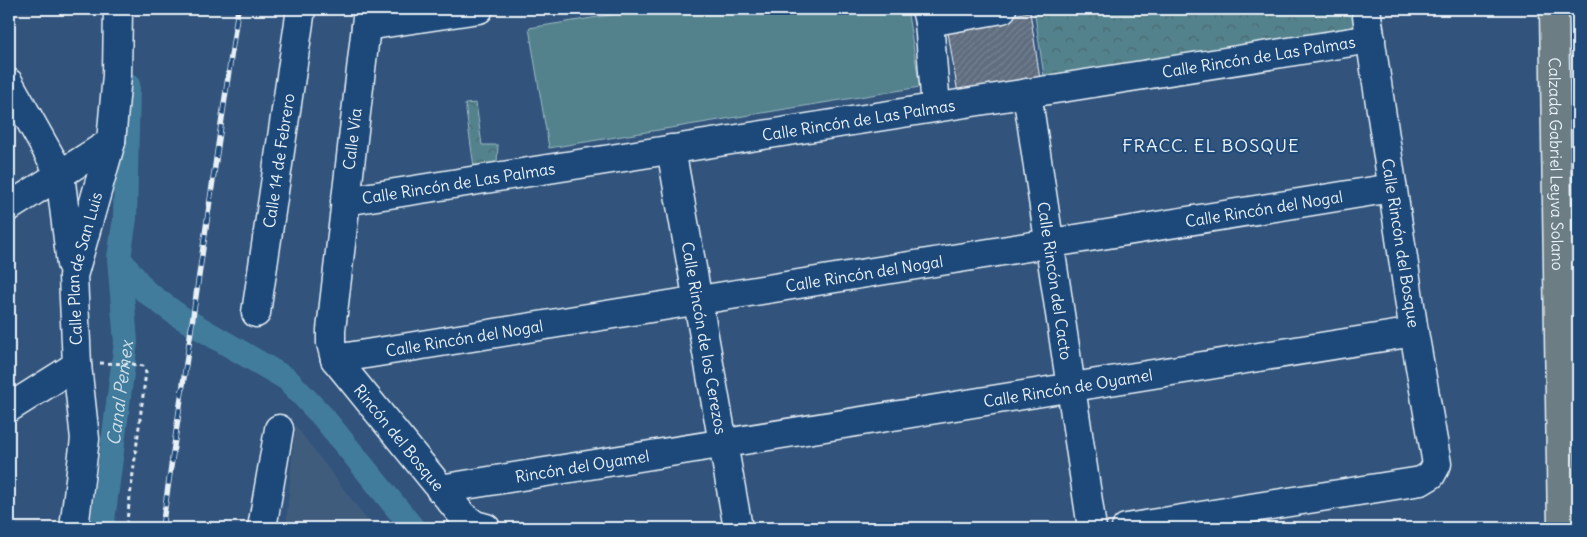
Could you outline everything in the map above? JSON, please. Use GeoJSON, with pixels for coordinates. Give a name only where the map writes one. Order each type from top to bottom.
{"type":"FeatureCollection","features":[{"type":"Feature","properties":{"kind":"main road","name":"Calzada Gabriel Leyva Solano"},"geometry":{"type":"LineString","coordinates":[[1554,9],[1562,528]]}},
{"type":"Feature","properties":{"kind":"street","name":"Calle Plan de San Luis"},"geometry":{"type":"LineString","coordinates":[[74,528],[85,439],[77,365],[73,276],[111,142],[117,75],[118,9]]}},
{"type":"Feature","properties":{"kind":"street","name":"Calle 14 de Febrero"},"geometry":{"type":"LineString","coordinates":[[256,314],[301,9]]}},
{"type":"Feature","properties":{"kind":"street"},"geometry":{"type":"LineString","coordinates":[[367,17],[479,9]]}},
{"type":"Feature","properties":{"kind":"street"},"geometry":{"type":"LineString","coordinates":[[936,107],[927,15],[1002,9]]}},
{"type":"Feature","properties":{"kind":"street","name":"Calle Rincón del Bosque"},"geometry":{"type":"LineString","coordinates":[[1126,528],[1421,482],[1431,475],[1437,464],[1414,332],[1366,9]]}},
{"type":"Feature","properties":{"kind":"street","name":"Calle Vía"},"geometry":{"type":"LineString","coordinates":[[335,359],[331,343],[331,330],[367,17]]}},
{"type":"Feature","properties":{"kind":"street","name":"Calle Rincón de Las Palmas"},"geometry":{"type":"LineString","coordinates":[[345,201],[1371,38]]}},
{"type":"Feature","properties":{"kind":"street"},"geometry":{"type":"LineString","coordinates":[[9,83],[60,174],[73,276]]}},
{"type":"Feature","properties":{"kind":"street","name":"Calle Rincón del Cacto"},"geometry":{"type":"LineString","coordinates":[[1027,93],[1092,528]]}},
{"type":"Feature","properties":{"kind":"street"},"geometry":{"type":"LineString","coordinates":[[9,207],[111,142]]}},
{"type":"Feature","properties":{"kind":"street","name":"Calle Rincón de los Cerezos"},"geometry":{"type":"LineString","coordinates":[[671,149],[738,528]]}},
{"type":"Feature","properties":{"kind":"street","name":"Calle Rincón del Nogal"},"geometry":{"type":"LineString","coordinates":[[335,359],[1392,188]]}},
{"type":"Feature","properties":{"kind":"street","name":"Calle Rincón de Oyamel"},"geometry":{"type":"LineString","coordinates":[[723,444],[1414,332]]}},
{"type":"Feature","properties":{"kind":"street","name":"Rincón del Bosque"},"geometry":{"type":"LineString","coordinates":[[335,359],[440,489],[474,522]]}},
{"type":"Feature","properties":{"kind":"street"},"geometry":{"type":"LineString","coordinates":[[9,408],[77,365]]}},
{"type":"Feature","properties":{"kind":"street"},"geometry":{"type":"LineString","coordinates":[[262,528],[279,429]]}},
{"type":"Feature","properties":{"kind":"street","name":"Rincón del Oyamel"},"geometry":{"type":"LineString","coordinates":[[440,489],[723,444]]}},
{"type":"Feature","properties":{"kind":"path"},"geometry":{"type":"LineString","coordinates":[[107,362],[143,366],[146,372],[126,528]]}},
{"type":"Feature","properties":{"kind":"shaded area"},"geometry":{"type":"Polygon","coordinates":[[[295,425],[373,528],[286,528],[295,425]]]}},
{"type":"Feature","properties":{"kind":"green space"},"geometry":{"type":"Polygon","coordinates":[[[648,9],[907,9],[920,87],[549,148],[529,28],[648,9]]]}},
{"type":"Feature","properties":{"kind":"green space"},"geometry":{"type":"Polygon","coordinates":[[[1034,9],[1381,9],[1385,32],[1045,83],[1034,9]]]}},
{"type":"Feature","properties":{"kind":"green space"},"geometry":{"type":"Polygon","coordinates":[[[1572,9],[1578,9],[1578,528],[1573,528],[1572,9]]]}},
{"type":"Feature","properties":{"kind":"green space"},"geometry":{"type":"Polygon","coordinates":[[[476,103],[482,145],[498,145],[497,163],[474,167],[465,104],[476,103]]]}},
{"type":"Feature","properties":{"kind":"building"},"geometry":{"type":"Polygon","coordinates":[[[1030,12],[1041,86],[959,100],[947,26],[1030,12]]]}},
{"type":"Feature","properties":{"kind":"waterway"},"geometry":{"type":"LineString","coordinates":[[128,85],[125,218],[119,258],[145,291],[179,316],[287,379],[323,417],[413,528]]}},
{"type":"Feature","properties":{"kind":"waterway","name":"Canal Pemex"},"geometry":{"type":"LineString","coordinates":[[102,528],[126,342],[119,258]]}},
{"type":"Feature","properties":{"kind":"railway"},"geometry":{"type":"LineString","coordinates":[[162,528],[238,9]]}},
{"type":"Feature","properties":{"kind":"district","name":"FRACC. EL BOSQUE"},"geometry":{"type":"Point","coordinates":[1211,145]}}]}
